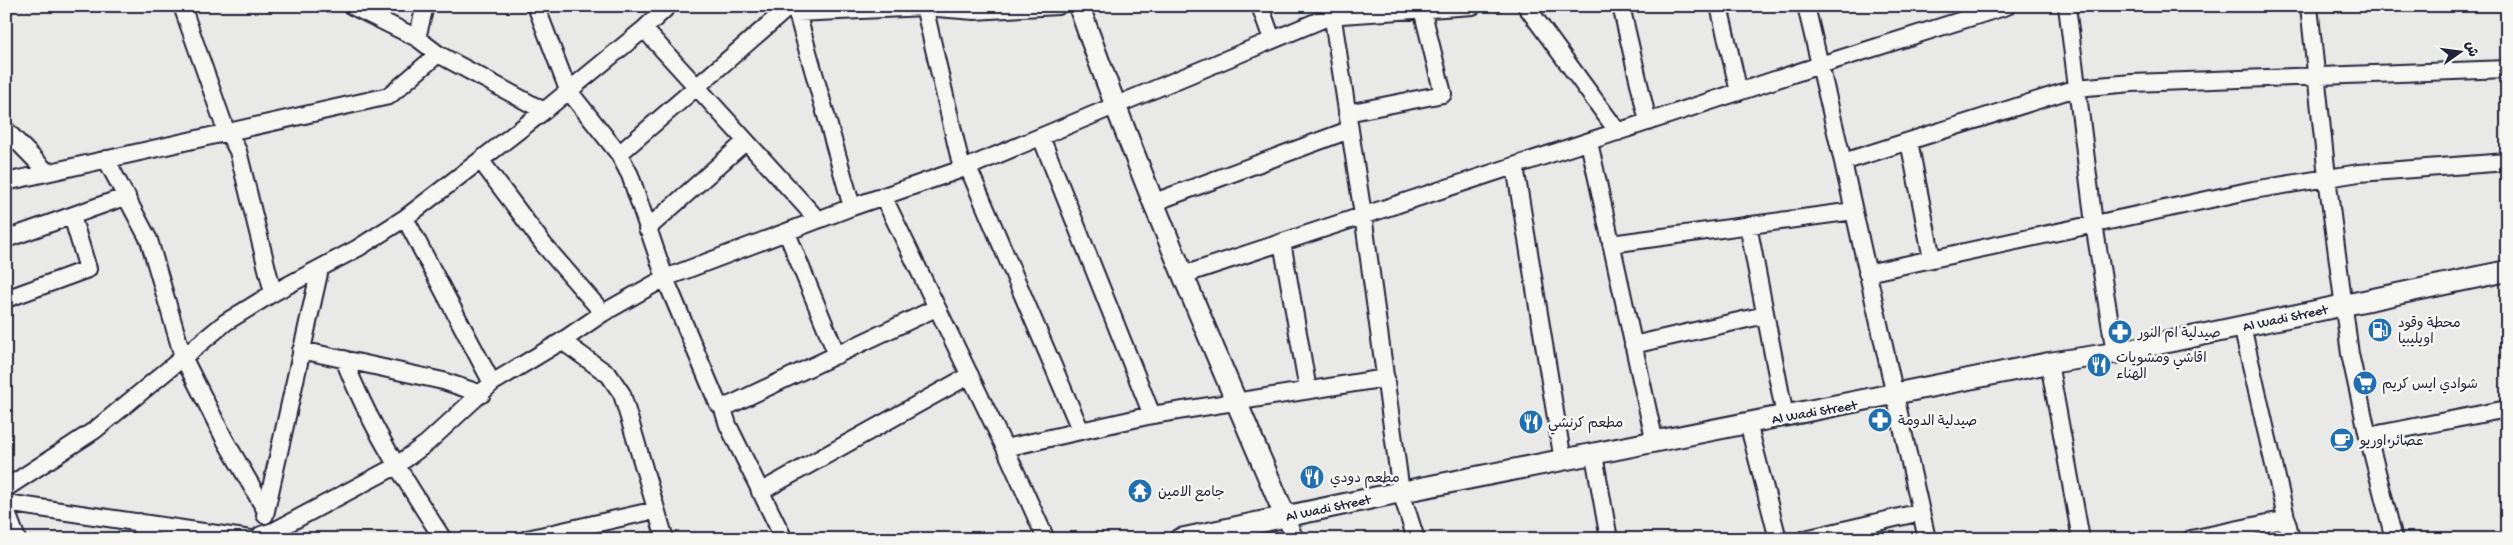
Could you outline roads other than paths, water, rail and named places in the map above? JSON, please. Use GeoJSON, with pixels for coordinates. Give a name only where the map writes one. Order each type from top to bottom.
{"type":"FeatureCollection","features":[{"type":"Feature","properties":{"kind":"main road"},"geometry":{"type":"LineString","coordinates":[[1080,6],[1115,107],[1152,202],[1285,516]]}},
{"type":"Feature","properties":{"kind":"main road","name":"Al Wadi Street"},"geometry":{"type":"LineString","coordinates":[[1180,539],[1401,492],[1748,423],[1896,396],[2050,363],[2115,353],[2507,271]]}},
{"type":"Feature","properties":{"kind":"street"},"geometry":{"type":"LineString","coordinates":[[182,6],[228,133],[238,151],[273,293]]}},
{"type":"Feature","properties":{"kind":"street"},"geometry":{"type":"LineString","coordinates":[[352,6],[417,38],[438,54],[544,111]]}},
{"type":"Feature","properties":{"kind":"street"},"geometry":{"type":"LineString","coordinates":[[417,38],[425,6]]}},
{"type":"Feature","properties":{"kind":"street"},"geometry":{"type":"LineString","coordinates":[[536,6],[568,90],[619,154],[630,175],[665,278],[715,400],[722,406],[728,425],[784,539]]}},
{"type":"Feature","properties":{"kind":"street"},"geometry":{"type":"LineString","coordinates":[[925,6],[965,168],[1080,429]]}},
{"type":"Feature","properties":{"kind":"street"},"geometry":{"type":"LineString","coordinates":[[619,154],[794,8],[1058,6]]}},
{"type":"Feature","properties":{"kind":"street"},"geometry":{"type":"LineString","coordinates":[[1260,6],[1272,39]]}},
{"type":"Feature","properties":{"kind":"street"},"geometry":{"type":"LineString","coordinates":[[6,503],[257,538],[274,531],[396,466],[427,443],[487,389],[603,313],[665,278],[1042,138],[1272,39],[1331,11],[1473,6]]}},
{"type":"Feature","properties":{"kind":"street"},"geometry":{"type":"LineString","coordinates":[[1526,6],[1618,132]]}},
{"type":"Feature","properties":{"kind":"street"},"geometry":{"type":"LineString","coordinates":[[1622,6],[1648,122]]}},
{"type":"Feature","properties":{"kind":"street"},"geometry":{"type":"LineString","coordinates":[[1719,6],[1740,92]]}},
{"type":"Feature","properties":{"kind":"street"},"geometry":{"type":"LineString","coordinates":[[1806,6],[1843,162],[1927,539]]}},
{"type":"Feature","properties":{"kind":"street"},"geometry":{"type":"LineString","coordinates":[[1183,275],[1820,65],[2007,6]]}},
{"type":"Feature","properties":{"kind":"street"},"geometry":{"type":"LineString","coordinates":[[2067,6],[2094,224],[2115,353]]}},
{"type":"Feature","properties":{"kind":"street"},"geometry":{"type":"LineString","coordinates":[[2309,6],[2327,177],[2350,354],[2394,539]]}},
{"type":"Feature","properties":{"kind":"street"},"geometry":{"type":"LineString","coordinates":[[794,8],[852,207]]}},
{"type":"Feature","properties":{"kind":"street"},"geometry":{"type":"LineString","coordinates":[[1347,113],[1443,94],[1422,9]]}},
{"type":"Feature","properties":{"kind":"street"},"geometry":{"type":"LineString","coordinates":[[6,488],[95,430],[226,322],[405,218],[544,111],[644,29],[660,10]]}},
{"type":"Feature","properties":{"kind":"street"},"geometry":{"type":"LineString","coordinates":[[1331,11],[1363,215],[1401,492],[1416,539]]}},
{"type":"Feature","properties":{"kind":"street"},"geometry":{"type":"LineString","coordinates":[[644,29],[818,220]]}},
{"type":"Feature","properties":{"kind":"street"},"geometry":{"type":"LineString","coordinates":[[6,182],[106,158],[228,133],[389,96],[438,54]]}},
{"type":"Feature","properties":{"kind":"street"},"geometry":{"type":"LineString","coordinates":[[1843,162],[2076,88],[2132,83],[2507,69]]}},
{"type":"Feature","properties":{"kind":"street"},"geometry":{"type":"LineString","coordinates":[[6,130],[47,172]]}},
{"type":"Feature","properties":{"kind":"street"},"geometry":{"type":"LineString","coordinates":[[1152,202],[1350,130]]}},
{"type":"Feature","properties":{"kind":"street"},"geometry":{"type":"LineString","coordinates":[[1042,138],[1152,415]]}},
{"type":"Feature","properties":{"kind":"street"},"geometry":{"type":"LineString","coordinates":[[647,229],[746,141]]}},
{"type":"Feature","properties":{"kind":"street"},"geometry":{"type":"LineString","coordinates":[[1909,141],[1932,259]]}},
{"type":"Feature","properties":{"kind":"street"},"geometry":{"type":"LineString","coordinates":[[1589,142],[1655,443]]}},
{"type":"Feature","properties":{"kind":"street"},"geometry":{"type":"LineString","coordinates":[[106,158],[148,240],[183,357],[225,440],[266,510]]}},
{"type":"Feature","properties":{"kind":"street"},"geometry":{"type":"LineString","coordinates":[[481,161],[544,245],[603,313]]}},
{"type":"Feature","properties":{"kind":"street"},"geometry":{"type":"LineString","coordinates":[[1867,272],[2253,190],[2327,177],[2507,162]]}},
{"type":"Feature","properties":{"kind":"street"},"geometry":{"type":"LineString","coordinates":[[1515,166],[1562,461]]}},
{"type":"Feature","properties":{"kind":"street"},"geometry":{"type":"LineString","coordinates":[[6,239],[127,196]]}},
{"type":"Feature","properties":{"kind":"street"},"geometry":{"type":"LineString","coordinates":[[884,196],[936,308],[1005,448],[1046,539]]}},
{"type":"Feature","properties":{"kind":"street"},"geometry":{"type":"LineString","coordinates":[[1611,244],[1854,211]]}},
{"type":"Feature","properties":{"kind":"street"},"geometry":{"type":"LineString","coordinates":[[6,299],[88,269],[72,216]]}},
{"type":"Feature","properties":{"kind":"street"},"geometry":{"type":"LineString","coordinates":[[405,218],[487,389]]}},
{"type":"Feature","properties":{"kind":"street"},"geometry":{"type":"LineString","coordinates":[[1748,225],[1785,416]]}},
{"type":"Feature","properties":{"kind":"street"},"geometry":{"type":"LineString","coordinates":[[787,232],[837,355]]}},
{"type":"Feature","properties":{"kind":"street"},"geometry":{"type":"LineString","coordinates":[[1282,242],[1308,390]]}},
{"type":"Feature","properties":{"kind":"street"},"geometry":{"type":"LineString","coordinates":[[257,538],[266,510],[320,269]]}},
{"type":"Feature","properties":{"kind":"street"},"geometry":{"type":"LineString","coordinates":[[722,406],[730,405],[936,308]]}},
{"type":"Feature","properties":{"kind":"street"},"geometry":{"type":"LineString","coordinates":[[1633,345],[1765,315]]}},
{"type":"Feature","properties":{"kind":"street"},"geometry":{"type":"LineString","coordinates":[[2242,326],[2291,539]]}},
{"type":"Feature","properties":{"kind":"street"},"geometry":{"type":"LineString","coordinates":[[562,341],[609,375],[622,394],[665,539]]}},
{"type":"Feature","properties":{"kind":"street"},"geometry":{"type":"LineString","coordinates":[[301,350],[487,389]]}},
{"type":"Feature","properties":{"kind":"street"},"geometry":{"type":"LineString","coordinates":[[344,359],[353,383],[396,466],[443,539]]}},
{"type":"Feature","properties":{"kind":"street"},"geometry":{"type":"LineString","coordinates":[[2050,363],[2081,539]]}},
{"type":"Feature","properties":{"kind":"street"},"geometry":{"type":"LineString","coordinates":[[760,492],[970,375]]}},
{"type":"Feature","properties":{"kind":"street"},"geometry":{"type":"LineString","coordinates":[[1005,448],[1080,429],[1152,415],[1386,378]]}},
{"type":"Feature","properties":{"kind":"street"},"geometry":{"type":"LineString","coordinates":[[2368,436],[2507,409]]}},
{"type":"Feature","properties":{"kind":"street"},"geometry":{"type":"LineString","coordinates":[[1748,423],[1778,539]]}},
{"type":"Feature","properties":{"kind":"street"},"geometry":{"type":"LineString","coordinates":[[1594,455],[1609,539]]}},
{"type":"Feature","properties":{"kind":"street"},"geometry":{"type":"LineString","coordinates":[[6,510],[16,539]]}},
{"type":"Feature","properties":{"kind":"street"},"geometry":{"type":"LineString","coordinates":[[527,539],[569,534],[656,510]]}},
{"type":"Feature","properties":{"kind":"street"},"geometry":{"type":"LineString","coordinates":[[1805,539],[1921,512]]}},
{"type":"Feature","properties":{"kind":"street"},"geometry":{"type":"LineString","coordinates":[[1285,516],[1295,539]]}},
{"type":"Feature","properties":{"kind":"street"},"geometry":{"type":"LineString","coordinates":[[2191,539],[2286,519]]}},
{"type":"Feature","properties":{"kind":"street"},"geometry":{"type":"LineString","coordinates":[[139,522],[144,539]]}},
{"type":"Feature","properties":{"kind":"place","name":"محطة وقود اويليبيا"},"geometry":{"type":"Point","coordinates":[2380,330]}},
{"type":"Feature","properties":{"kind":"place","name":"صيدلية ام النور"},"geometry":{"type":"Point","coordinates":[2120,332]}},
{"type":"Feature","properties":{"kind":"place","name":"اقاشي ومشويات الهناء"},"geometry":{"type":"Point","coordinates":[2099,365]}},
{"type":"Feature","properties":{"kind":"place","name":"شوادي ايس كريم"},"geometry":{"type":"Point","coordinates":[2365,383]}},
{"type":"Feature","properties":{"kind":"place","name":"صيدلية الدومة"},"geometry":{"type":"Point","coordinates":[1880,420]}},
{"type":"Feature","properties":{"kind":"place","name":"مطعم كرنشي"},"geometry":{"type":"Point","coordinates":[1531,422]}},
{"type":"Feature","properties":{"kind":"place","name":"عصائر اوريو"},"geometry":{"type":"Point","coordinates":[2342,440]}},
{"type":"Feature","properties":{"kind":"place","name":"مطعم دودي"},"geometry":{"type":"Point","coordinates":[1312,477]}},
{"type":"Feature","properties":{"kind":"place","name":"جامع الامين"},"geometry":{"type":"Point","coordinates":[1140,491]}}]}
